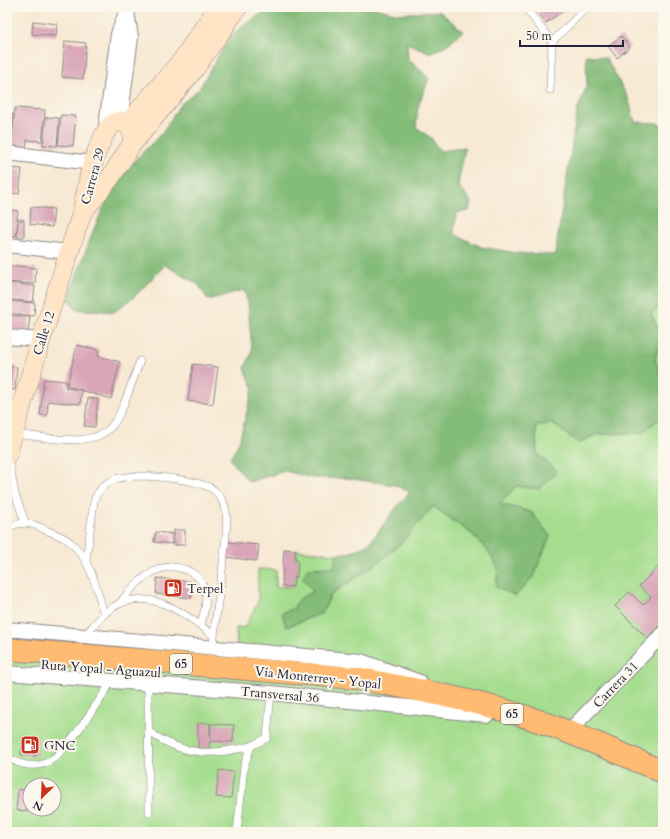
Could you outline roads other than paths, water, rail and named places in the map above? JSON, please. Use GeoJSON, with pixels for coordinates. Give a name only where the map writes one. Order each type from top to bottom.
{"type":"FeatureCollection","features":[{"type":"Feature","properties":{"kind":"highway","name":"Vía Monterrey - Yopal"},"geometry":{"type":"LineString","coordinates":[[7,650],[354,678],[461,699],[495,714],[560,730]]}},
{"type":"Feature","properties":{"kind":"main road","name":"Carrera 29"},"geometry":{"type":"LineString","coordinates":[[82,212],[93,163],[105,133],[111,126],[124,122],[182,60],[218,7]]}},
{"type":"Feature","properties":{"kind":"main road","name":"Carrera 29"},"geometry":{"type":"LineString","coordinates":[[82,212],[110,178],[132,144],[193,72],[238,7]]}},
{"type":"Feature","properties":{"kind":"main road"},"geometry":{"type":"LineString","coordinates":[[124,122],[133,135],[132,144]]}},
{"type":"Feature","properties":{"kind":"main road","name":"Calle 12"},"geometry":{"type":"LineString","coordinates":[[7,454],[10,433],[82,212]]}},
{"type":"Feature","properties":{"kind":"street"},"geometry":{"type":"LineString","coordinates":[[124,122],[132,37],[127,8]]}},
{"type":"Feature","properties":{"kind":"street"},"geometry":{"type":"LineString","coordinates":[[105,133],[118,34],[127,8]]}},
{"type":"Feature","properties":{"kind":"street"},"geometry":{"type":"LineString","coordinates":[[7,153],[93,163]]}},
{"type":"Feature","properties":{"kind":"street"},"geometry":{"type":"LineString","coordinates":[[7,245],[69,252]]}},
{"type":"Feature","properties":{"kind":"street"},"geometry":{"type":"LineString","coordinates":[[7,337],[41,340]]}},
{"type":"Feature","properties":{"kind":"street","name":"65"},"geometry":{"type":"LineString","coordinates":[[7,629],[85,635],[213,641],[361,661],[495,714]]}},
{"type":"Feature","properties":{"kind":"street","name":"Carrera 31"},"geometry":{"type":"LineString","coordinates":[[560,730],[663,634]]}},
{"type":"Feature","properties":{"kind":"street"},"geometry":{"type":"LineString","coordinates":[[7,673],[82,679]]}},
{"type":"Feature","properties":{"kind":"lane"},"geometry":{"type":"LineString","coordinates":[[525,7],[552,42],[550,90]]}},
{"type":"Feature","properties":{"kind":"lane"},"geometry":{"type":"LineString","coordinates":[[552,42],[587,7]]}},
{"type":"Feature","properties":{"kind":"lane"},"geometry":{"type":"LineString","coordinates":[[10,433],[80,441],[99,437],[110,428],[118,415],[140,361]]}},
{"type":"Feature","properties":{"kind":"lane"},"geometry":{"type":"LineString","coordinates":[[7,454],[10,476],[25,522]]}},
{"type":"Feature","properties":{"kind":"lane"},"geometry":{"type":"LineString","coordinates":[[86,561],[94,501],[97,492],[103,485],[111,480],[123,476],[155,477],[202,485],[214,490],[221,498],[226,510],[226,538],[213,641]]}},
{"type":"Feature","properties":{"kind":"lane"},"geometry":{"type":"LineString","coordinates":[[7,528],[25,522],[70,542],[86,561],[94,580],[104,614]]}},
{"type":"Feature","properties":{"kind":"lane"},"geometry":{"type":"LineString","coordinates":[[85,635],[104,614],[119,604],[131,588],[144,577],[169,566],[183,568],[195,574],[204,586],[206,598],[201,625]]}},
{"type":"Feature","properties":{"kind":"lane"},"geometry":{"type":"LineString","coordinates":[[119,604],[135,600],[150,601],[171,606],[201,625],[213,641]]}},
{"type":"Feature","properties":{"kind":"lane","name":"Ruta Yopal - Aguazul"},"geometry":{"type":"LineString","coordinates":[[82,679],[271,693],[495,714]]}},
{"type":"Feature","properties":{"kind":"lane"},"geometry":{"type":"LineString","coordinates":[[7,757],[17,763],[33,766],[50,761],[63,750],[112,681]]}},
{"type":"Feature","properties":{"kind":"lane"},"geometry":{"type":"LineString","coordinates":[[148,684],[149,812]]}},
{"type":"Feature","properties":{"kind":"lane"},"geometry":{"type":"LineString","coordinates":[[148,731],[162,742],[180,749],[199,753],[230,751],[250,746],[267,738],[271,693]]}},
{"type":"Feature","properties":{"kind":"lane"},"geometry":{"type":"LineString","coordinates":[[560,730],[663,772]]}},
{"type":"Feature","properties":{"kind":"lane"},"geometry":{"type":"LineString","coordinates":[[237,832],[244,766],[250,746]]}},
{"type":"Feature","properties":{"kind":"place","name":"Terpel"},"geometry":{"type":"Point","coordinates":[173,588]}},
{"type":"Feature","properties":{"kind":"place","name":"GNC"},"geometry":{"type":"Point","coordinates":[30,745]}}]}
